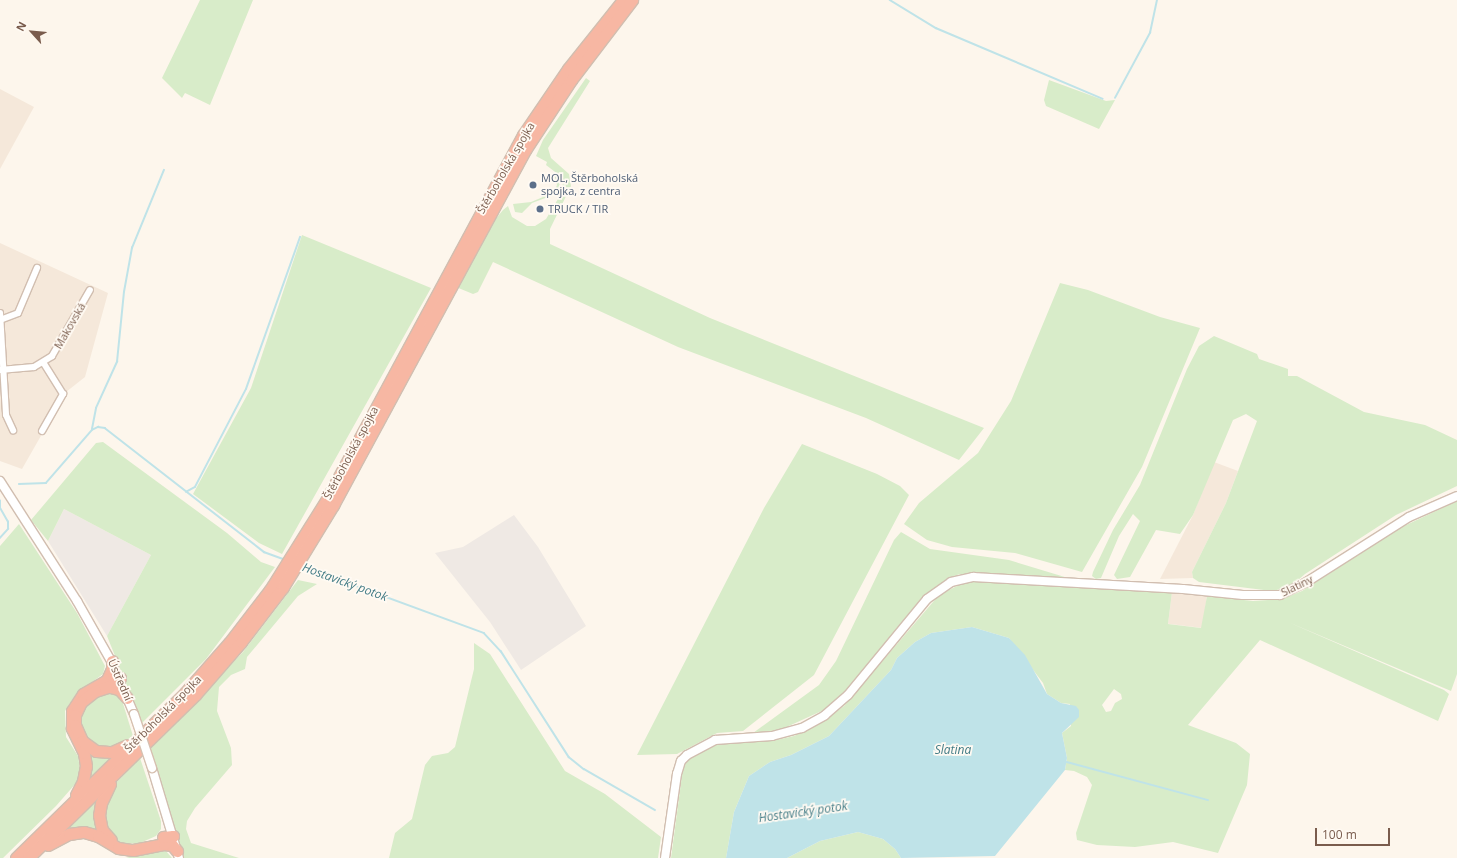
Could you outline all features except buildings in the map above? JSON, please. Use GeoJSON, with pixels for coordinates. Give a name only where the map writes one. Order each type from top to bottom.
{"type":"FeatureCollection","features":[{"type":"Feature","properties":{"kind":"highway","name":"Štěrboholská spojka"},"geometry":{"type":"LineString","coordinates":[[297,558],[330,493],[523,135],[568,68],[623,0]]}},
{"type":"Feature","properties":{"kind":"highway","name":"Štěrboholská spojka"},"geometry":{"type":"LineString","coordinates":[[29,858],[122,767],[224,663],[289,570],[347,480],[525,150],[571,80],[632,0]]}},
{"type":"Feature","properties":{"kind":"highway","name":"Štěrboholská spojka"},"geometry":{"type":"LineString","coordinates":[[16,858],[148,731],[220,654],[289,570]]}},
{"type":"Feature","properties":{"kind":"highway"},"geometry":{"type":"LineString","coordinates":[[112,661],[112,672],[108,683],[90,693],[78,706],[75,725],[82,741],[96,751],[112,752],[129,745],[148,731]]}},
{"type":"Feature","properties":{"kind":"highway"},"geometry":{"type":"LineString","coordinates":[[62,814],[78,791],[86,771],[84,753],[72,728],[72,711],[83,694],[108,683],[117,684],[120,678]]}},
{"type":"Feature","properties":{"kind":"highway"},"geometry":{"type":"LineString","coordinates":[[108,683],[119,689],[127,698]]}},
{"type":"Feature","properties":{"kind":"highway"},"geometry":{"type":"LineString","coordinates":[[122,767],[101,802],[99,815],[102,830],[111,840],[129,847],[167,839]]}},
{"type":"Feature","properties":{"kind":"highway"},"geometry":{"type":"LineString","coordinates":[[170,825],[167,839],[178,855]]}},
{"type":"Feature","properties":{"kind":"highway"},"geometry":{"type":"LineString","coordinates":[[29,858],[56,840],[77,833],[95,835],[125,850],[167,839]]}},
{"type":"Feature","properties":{"kind":"street"},"geometry":{"type":"LineString","coordinates":[[0,320],[10,318],[18,313],[37,268]]}},
{"type":"Feature","properties":{"kind":"street","name":"Makovská"},"geometry":{"type":"LineString","coordinates":[[44,363],[61,344],[90,290]]}},
{"type":"Feature","properties":{"kind":"street"},"geometry":{"type":"LineString","coordinates":[[0,313],[1,370],[6,414],[13,430]]}},
{"type":"Feature","properties":{"kind":"street"},"geometry":{"type":"LineString","coordinates":[[1,370],[34,367],[44,363],[63,394],[42,431]]}},
{"type":"Feature","properties":{"kind":"street","name":"Ústřední"},"geometry":{"type":"LineString","coordinates":[[0,481],[77,601],[112,661],[134,714],[170,825]]}},
{"type":"Feature","properties":{"kind":"street","name":"Slatiny"},"geometry":{"type":"LineString","coordinates":[[665,858],[677,774],[681,761],[687,755],[715,740],[778,734],[802,728],[825,715],[848,695],[936,591],[952,582],[973,578],[1183,589],[1243,595],[1280,595],[1305,583],[1409,517],[1457,496]]}},
{"type":"Feature","properties":{"kind":"shaded area"},"geometry":{"type":"Polygon","coordinates":[[[0,89],[34,107],[0,169],[0,89]]]}},
{"type":"Feature","properties":{"kind":"shaded area"},"geometry":{"type":"Polygon","coordinates":[[[0,243],[108,293],[85,377],[66,392],[22,469],[0,461],[0,243]]]}},
{"type":"Feature","properties":{"kind":"shaded area"},"geometry":{"type":"Polygon","coordinates":[[[1214,462],[1238,471],[1226,503],[1192,572],[1193,578],[1160,579],[1193,515],[1214,462]]]}},
{"type":"Feature","properties":{"kind":"shaded area"},"geometry":{"type":"Polygon","coordinates":[[[64,509],[151,555],[107,636],[48,541],[64,509]]]}},
{"type":"Feature","properties":{"kind":"shaded area"},"geometry":{"type":"Polygon","coordinates":[[[514,515],[538,547],[586,626],[521,670],[490,622],[435,553],[463,547],[514,515]]]}},
{"type":"Feature","properties":{"kind":"shaded area"},"geometry":{"type":"Polygon","coordinates":[[[1172,592],[1207,596],[1203,628],[1168,624],[1172,592]]]}},
{"type":"Feature","properties":{"kind":"green space"},"geometry":{"type":"Polygon","coordinates":[[[200,0],[253,0],[210,105],[185,93],[182,98],[162,78],[200,0]]]}},
{"type":"Feature","properties":{"kind":"green space"},"geometry":{"type":"Polygon","coordinates":[[[586,78],[590,81],[548,148],[551,158],[569,174],[571,186],[550,229],[550,244],[710,318],[984,428],[959,460],[866,418],[678,347],[493,262],[478,292],[473,294],[456,287],[489,227],[503,210],[508,206],[512,217],[527,226],[535,226],[546,219],[558,199],[562,200],[563,178],[546,165],[547,162],[536,156],[543,140],[586,78]]]}},
{"type":"Feature","properties":{"kind":"green space"},"geometry":{"type":"Polygon","coordinates":[[[1049,80],[1106,101],[1115,100],[1099,129],[1046,106],[1044,100],[1049,80]]]}},
{"type":"Feature","properties":{"kind":"green space"},"geometry":{"type":"Polygon","coordinates":[[[525,160],[523,169],[501,204],[525,160]]]}},
{"type":"Feature","properties":{"kind":"green space"},"geometry":{"type":"Polygon","coordinates":[[[554,173],[560,183],[556,194],[532,203],[522,213],[515,212],[513,204],[531,202],[543,197],[540,195],[555,190],[557,185],[554,173]]]}},
{"type":"Feature","properties":{"kind":"green space"},"geometry":{"type":"Polygon","coordinates":[[[302,235],[431,288],[282,554],[259,543],[193,494],[251,388],[302,235]]]}},
{"type":"Feature","properties":{"kind":"green space"},"geometry":{"type":"Polygon","coordinates":[[[1060,283],[1088,290],[1160,317],[1200,328],[1142,467],[1082,572],[1015,553],[952,547],[927,540],[904,524],[919,503],[978,453],[1011,401],[1060,283]]]}},
{"type":"Feature","properties":{"kind":"green space"},"geometry":{"type":"Polygon","coordinates":[[[1214,336],[1257,354],[1259,359],[1288,369],[1288,376],[1297,376],[1364,412],[1425,425],[1457,440],[1457,486],[1396,515],[1305,574],[1290,587],[1272,591],[1199,582],[1193,578],[1192,572],[1226,503],[1257,421],[1246,414],[1233,420],[1193,515],[1180,534],[1156,530],[1130,577],[1117,579],[1114,575],[1140,521],[1133,514],[1119,536],[1101,578],[1096,579],[1092,576],[1093,572],[1113,530],[1140,485],[1187,369],[1199,346],[1214,336]]]}},
{"type":"Feature","properties":{"kind":"green space"},"geometry":{"type":"Polygon","coordinates":[[[103,442],[227,533],[261,562],[275,567],[206,659],[142,723],[107,636],[151,555],[64,509],[48,541],[31,520],[96,443],[103,442]]]}},
{"type":"Feature","properties":{"kind":"green space"},"geometry":{"type":"Polygon","coordinates":[[[802,444],[877,474],[900,486],[909,495],[814,675],[743,731],[717,733],[677,754],[637,755],[764,508],[802,444]]]}},
{"type":"Feature","properties":{"kind":"green space"},"geometry":{"type":"Polygon","coordinates":[[[1457,501],[1457,674],[1451,691],[1288,622],[1444,690],[1449,694],[1438,721],[1260,640],[1188,725],[1236,743],[1250,754],[1247,785],[1218,853],[1173,842],[1135,847],[1097,845],[1077,840],[1076,833],[1092,785],[1087,777],[1074,771],[1065,770],[1067,758],[1062,733],[1071,726],[1070,704],[1061,703],[1047,694],[1043,683],[1009,638],[972,627],[931,633],[915,642],[897,658],[891,670],[829,736],[791,755],[770,762],[749,776],[734,812],[726,858],[671,858],[682,775],[686,762],[696,753],[727,741],[772,741],[794,736],[821,723],[844,706],[939,595],[963,583],[979,581],[1172,592],[1168,624],[1201,628],[1207,596],[1253,601],[1282,599],[1302,591],[1402,527],[1457,501]],[[1114,689],[1102,705],[1106,712],[1111,711],[1115,703],[1122,699],[1121,694],[1114,689]]]}},
{"type":"Feature","properties":{"kind":"green space"},"geometry":{"type":"Polygon","coordinates":[[[19,524],[77,613],[105,666],[103,674],[76,694],[65,711],[66,737],[78,756],[80,769],[77,782],[56,806],[3,858],[0,858],[0,546],[19,524]]]}},
{"type":"Feature","properties":{"kind":"green space"},"geometry":{"type":"Polygon","coordinates":[[[901,532],[930,549],[1009,560],[1078,581],[993,574],[960,574],[951,577],[915,606],[850,686],[826,709],[780,730],[753,733],[819,685],[836,661],[894,540],[901,532]]]}},
{"type":"Feature","properties":{"kind":"green space"},"geometry":{"type":"Polygon","coordinates":[[[298,580],[317,584],[298,596],[247,657],[245,669],[231,675],[219,687],[217,711],[231,748],[232,765],[195,808],[187,821],[186,829],[191,843],[239,858],[184,858],[150,749],[243,652],[298,580]]]}},
{"type":"Feature","properties":{"kind":"green space"},"geometry":{"type":"Polygon","coordinates":[[[474,643],[490,654],[565,771],[605,794],[661,837],[658,858],[389,858],[395,833],[412,819],[425,765],[432,756],[448,753],[455,747],[474,669],[474,643]]]}},
{"type":"Feature","properties":{"kind":"green space"},"geometry":{"type":"Polygon","coordinates":[[[107,691],[113,691],[121,697],[133,736],[115,748],[91,746],[77,724],[83,703],[107,691]]]}},
{"type":"Feature","properties":{"kind":"green space"},"geometry":{"type":"Polygon","coordinates":[[[89,753],[114,756],[90,780],[91,765],[89,753]]]}},
{"type":"Feature","properties":{"kind":"green space"},"geometry":{"type":"Polygon","coordinates":[[[140,758],[161,821],[161,829],[156,836],[140,843],[124,844],[112,837],[102,817],[110,789],[140,758]]]}},
{"type":"Feature","properties":{"kind":"green space"},"geometry":{"type":"Polygon","coordinates":[[[98,798],[94,814],[98,831],[62,831],[98,798]]]}},
{"type":"Feature","properties":{"kind":"green space"},"geometry":{"type":"Polygon","coordinates":[[[858,832],[883,839],[895,849],[901,858],[787,858],[820,841],[858,832]]]}},
{"type":"Feature","properties":{"kind":"green space"},"geometry":{"type":"Polygon","coordinates":[[[158,849],[166,851],[172,858],[126,858],[158,849]]]}},
{"type":"Feature","properties":{"kind":"water","name":"Slatina"},"geometry":{"type":"Polygon","coordinates":[[[972,627],[1009,638],[1025,655],[1047,694],[1061,703],[1076,706],[1079,710],[1079,717],[1062,733],[1067,758],[1065,770],[995,856],[901,858],[895,849],[883,839],[858,832],[820,841],[787,858],[726,858],[734,812],[749,776],[770,762],[791,755],[829,736],[891,670],[897,658],[915,642],[931,633],[972,627]]]}},
{"type":"Feature","properties":{"kind":"waterway"},"geometry":{"type":"LineString","coordinates":[[890,0],[936,28],[1103,99]]}},
{"type":"Feature","properties":{"kind":"waterway"},"geometry":{"type":"LineString","coordinates":[[1115,98],[1150,33],[1157,0]]}},
{"type":"Feature","properties":{"kind":"waterway"},"geometry":{"type":"LineString","coordinates":[[92,429],[96,408],[117,362],[124,292],[132,248],[164,170]]}},
{"type":"Feature","properties":{"kind":"waterway"},"geometry":{"type":"LineString","coordinates":[[186,492],[195,487],[246,389],[300,237]]}},
{"type":"Feature","properties":{"kind":"waterway","name":"Hostavický potok"},"geometry":{"type":"LineString","coordinates":[[19,484],[46,483],[92,430],[98,427],[105,428],[264,552],[283,559]]}},
{"type":"Feature","properties":{"kind":"waterway","name":"Hostavický potok"},"geometry":{"type":"LineString","coordinates":[[0,501],[0,508],[8,522],[8,529],[0,538]]}},
{"type":"Feature","properties":{"kind":"waterway","name":"Hostavický potok"},"geometry":{"type":"LineString","coordinates":[[302,566],[484,633],[501,651],[569,757],[584,769],[655,810]]}},
{"type":"Feature","properties":{"kind":"waterway"},"geometry":{"type":"LineString","coordinates":[[1067,762],[1208,800]]}},
{"type":"Feature","properties":{"kind":"place","name":"MOL, Štěrboholská spojka, z centra"},"geometry":{"type":"Point","coordinates":[533,185]}},
{"type":"Feature","properties":{"kind":"place","name":"TRUCK / TIR"},"geometry":{"type":"Point","coordinates":[540,209]}}]}
